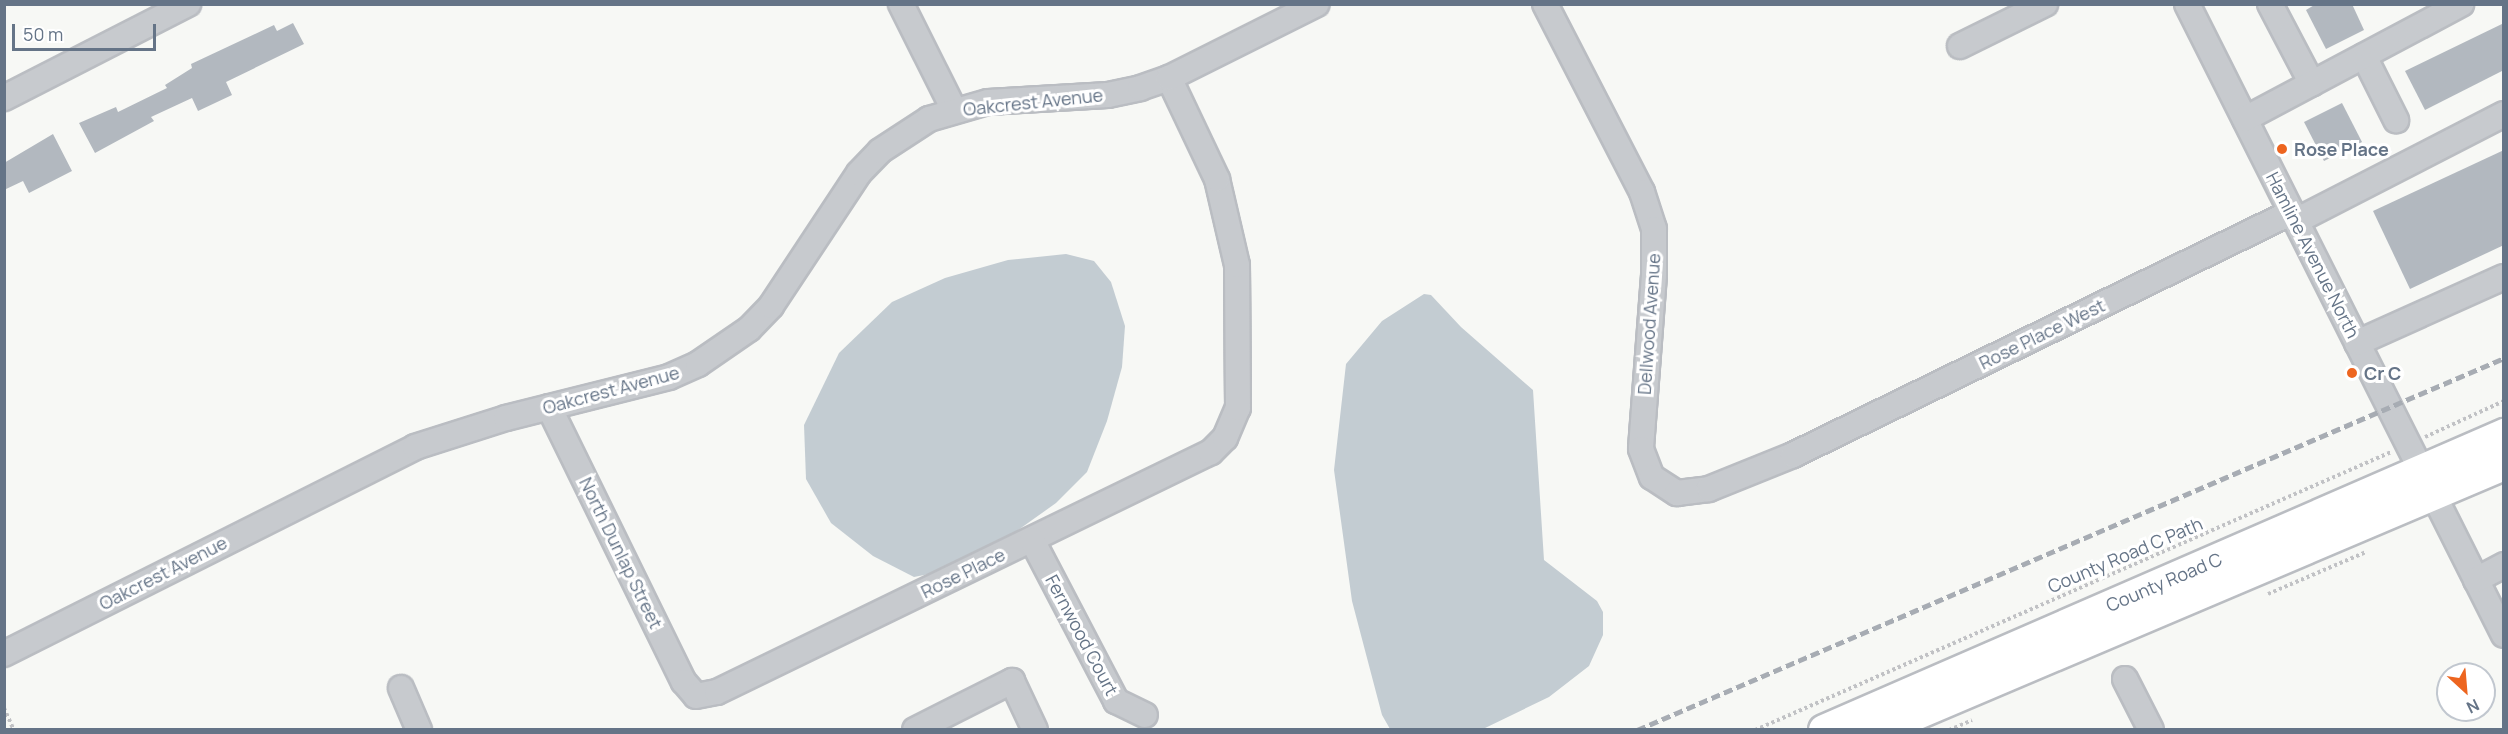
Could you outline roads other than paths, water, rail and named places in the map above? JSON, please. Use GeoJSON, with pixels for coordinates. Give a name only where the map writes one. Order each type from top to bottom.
{"type":"FeatureCollection","features":[{"type":"Feature","properties":{"kind":"main road","name":"County Road C"},"geometry":{"type":"LineString","coordinates":[[1824,729],[2504,435]]}},
{"type":"Feature","properties":{"kind":"main road","name":"County Road C"},"geometry":{"type":"LineString","coordinates":[[1880,729],[2420,470],[2504,465]]}},
{"type":"Feature","properties":{"kind":"street"},"geometry":{"type":"LineString","coordinates":[[4,98],[188,4]]}},
{"type":"Feature","properties":{"kind":"street"},"geometry":{"type":"LineString","coordinates":[[901,4],[954,110]]}},
{"type":"Feature","properties":{"kind":"street","name":"Oakcrest Avenue"},"geometry":{"type":"LineString","coordinates":[[4,654],[406,452],[467,429],[669,377],[724,349],[771,306],[859,173],[903,134],[954,110],[988,102],[1108,95],[1169,78],[1317,4]]}},
{"type":"Feature","properties":{"kind":"street","name":"Dellwood Avenue"},"geometry":{"type":"LineString","coordinates":[[1545,4],[1642,192],[1653,229],[1654,275],[1641,443],[1644,464],[1663,487],[1691,494],[1793,455]]}},
{"type":"Feature","properties":{"kind":"street"},"geometry":{"type":"LineString","coordinates":[[1960,46],[2045,4]]}},
{"type":"Feature","properties":{"kind":"street","name":"Hamline Avenue North"},"geometry":{"type":"LineString","coordinates":[[2187,4],[2504,635]]}},
{"type":"Feature","properties":{"kind":"street"},"geometry":{"type":"LineString","coordinates":[[2270,4],[2312,84]]}},
{"type":"Feature","properties":{"kind":"street"},"geometry":{"type":"LineString","coordinates":[[2245,119],[2461,4]]}},
{"type":"Feature","properties":{"kind":"street"},"geometry":{"type":"LineString","coordinates":[[2364,56],[2396,120]]}},
{"type":"Feature","properties":{"kind":"street","name":"Rose Place"},"geometry":{"type":"LineString","coordinates":[[696,696],[717,692],[1032,540],[1211,452],[1225,438],[1238,408],[1237,265],[1217,179],[1169,78]]}},
{"type":"Feature","properties":{"kind":"street","name":"Rose Place West"},"geometry":{"type":"LineString","coordinates":[[1793,455],[2504,114]]}},
{"type":"Feature","properties":{"kind":"street"},"geometry":{"type":"LineString","coordinates":[[2357,344],[2504,277]]}},
{"type":"Feature","properties":{"kind":"street","name":"North Dunlap Street"},"geometry":{"type":"LineString","coordinates":[[549,407],[684,682],[696,696]]}},
{"type":"Feature","properties":{"kind":"street","name":"Fernwood Court"},"geometry":{"type":"LineString","coordinates":[[1032,540],[1116,701],[1145,715]]}},
{"type":"Feature","properties":{"kind":"street"},"geometry":{"type":"LineString","coordinates":[[2476,580],[2504,565]]}},
{"type":"Feature","properties":{"kind":"street"},"geometry":{"type":"LineString","coordinates":[[2125,679],[2151,729]]}},
{"type":"Feature","properties":{"kind":"street"},"geometry":{"type":"LineString","coordinates":[[915,729],[1012,681],[1035,729]]}},
{"type":"Feature","properties":{"kind":"street"},"geometry":{"type":"LineString","coordinates":[[401,688],[419,729]]}},
{"type":"Feature","properties":{"kind":"railway"},"geometry":{"type":"LineString","coordinates":[[1637,730],[2504,358]]}},
{"type":"Feature","properties":{"kind":"place","name":"Rose Place"},"geometry":{"type":"Point","coordinates":[2282,149]}},
{"type":"Feature","properties":{"kind":"place","name":"Cr C"},"geometry":{"type":"Point","coordinates":[2352,373]}}]}
